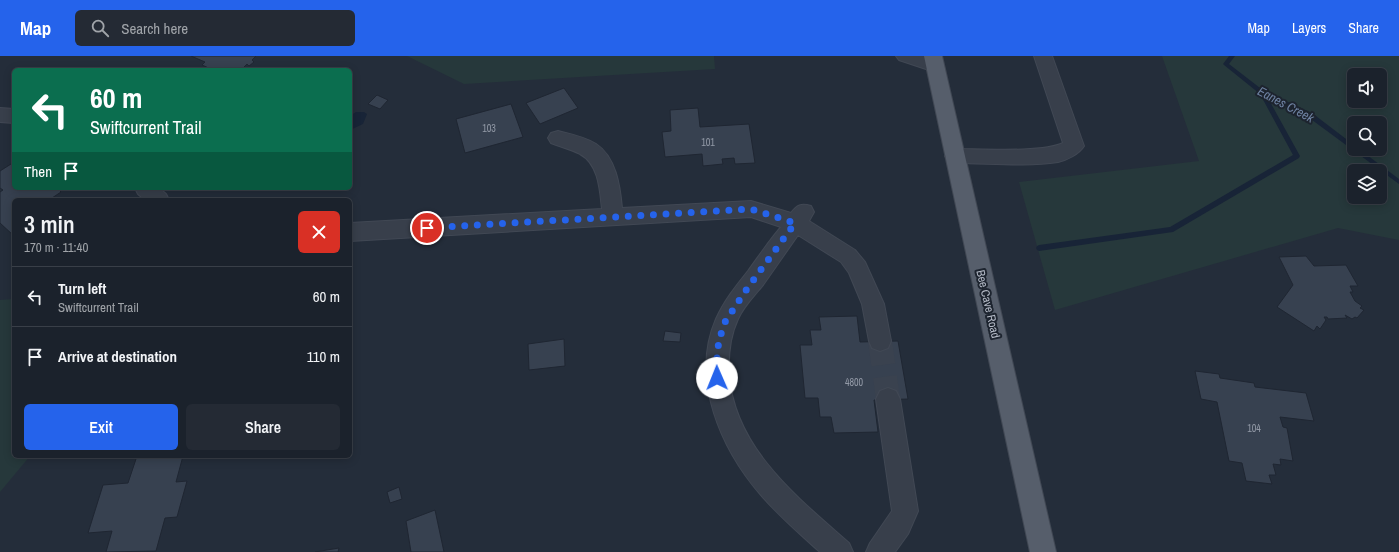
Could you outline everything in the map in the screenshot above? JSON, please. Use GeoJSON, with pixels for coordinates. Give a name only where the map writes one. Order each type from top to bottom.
{"type":"FeatureCollection","features":[{"type":"Feature","properties":{"kind":"main road","name":"Bee Cave Road"},"geometry":{"type":"LineString","coordinates":[[934,61],[1043,552]]}},
{"type":"Feature","properties":{"kind":"street"},"geometry":{"type":"LineString","coordinates":[[905,56],[934,61]]}},
{"type":"Feature","properties":{"kind":"street"},"geometry":{"type":"LineString","coordinates":[[955,156],[1059,154],[1074,146],[1043,56]]}},
{"type":"Feature","properties":{"kind":"street"},"geometry":{"type":"LineString","coordinates":[[0,115],[12,116]]}},
{"type":"Feature","properties":{"kind":"street"},"geometry":{"type":"LineString","coordinates":[[558,138],[590,150],[599,160],[611,197],[613,217]]}},
{"type":"Feature","properties":{"kind":"street"},"geometry":{"type":"LineString","coordinates":[[147,190],[157,198]]}},
{"type":"Feature","properties":{"kind":"street"},"geometry":{"type":"LineString","coordinates":[[352,232],[751,209],[799,218],[848,256],[857,268],[873,304],[880,341]]}},
{"type":"Feature","properties":{"kind":"street"},"geometry":{"type":"LineString","coordinates":[[799,218],[744,293],[725,322],[719,340],[717,378],[722,400],[731,426],[746,453],[762,477],[781,497],[840,552]]}},
{"type":"Feature","properties":{"kind":"street"},"geometry":{"type":"LineString","coordinates":[[879,552],[899,526],[904,511],[888,400]]}},
{"type":"Feature","properties":{"kind":"shaded area"},"geometry":{"type":"Polygon","coordinates":[[[407,56],[714,56],[715,69],[464,84],[407,56]]]}},
{"type":"Feature","properties":{"kind":"shaded area"},"geometry":{"type":"Polygon","coordinates":[[[1162,56],[1399,56],[1399,240],[1338,228],[1055,310],[1019,182],[1199,161],[1162,56]]]}},
{"type":"Feature","properties":{"kind":"shaded area"},"geometry":{"type":"Polygon","coordinates":[[[12,299],[12,458],[28,458],[0,492],[0,300],[12,299]]]}},
{"type":"Feature","properties":{"kind":"water"},"geometry":{"type":"Polygon","coordinates":[[[356,112],[364,112],[367,114],[363,124],[352,129],[352,115],[356,112]]]}},
{"type":"Feature","properties":{"kind":"building"},"geometry":{"type":"Polygon","coordinates":[[[191,56],[256,56],[252,60],[254,62],[249,66],[247,64],[243,68],[209,68],[202,65],[205,62],[191,56]]]}},
{"type":"Feature","properties":{"kind":"building"},"geometry":{"type":"Polygon","coordinates":[[[564,88],[578,108],[540,124],[526,103],[564,88]]]}},
{"type":"Feature","properties":{"kind":"building"},"geometry":{"type":"Polygon","coordinates":[[[377,95],[388,100],[380,109],[368,104],[377,95]]]}},
{"type":"Feature","properties":{"kind":"building"},"geometry":{"type":"Polygon","coordinates":[[[511,104],[523,137],[465,153],[456,119],[511,104]]]}},
{"type":"Feature","properties":{"kind":"building"},"geometry":{"type":"Polygon","coordinates":[[[698,108],[700,127],[749,124],[755,163],[735,164],[734,158],[722,159],[723,164],[703,166],[702,154],[665,157],[662,132],[671,131],[670,110],[698,108]]]}},
{"type":"Feature","properties":{"kind":"building"},"geometry":{"type":"Polygon","coordinates":[[[11,164],[12,165],[12,190],[59,190],[61,192],[52,198],[12,198],[12,234],[0,223],[0,192],[3,190],[0,188],[0,171],[11,164]]]}},
{"type":"Feature","properties":{"kind":"building"},"geometry":{"type":"Polygon","coordinates":[[[1306,256],[1314,266],[1346,265],[1358,286],[1350,286],[1353,292],[1350,292],[1355,301],[1362,306],[1360,308],[1364,310],[1357,318],[1355,317],[1352,319],[1345,315],[1347,318],[1328,319],[1327,317],[1324,317],[1326,320],[1320,329],[1317,326],[1314,331],[1277,307],[1293,285],[1279,257],[1306,256]]]}},
{"type":"Feature","properties":{"kind":"building"},"geometry":{"type":"Polygon","coordinates":[[[857,316],[860,342],[898,341],[908,399],[874,400],[878,432],[834,433],[831,417],[820,417],[818,398],[805,398],[800,345],[812,345],[810,330],[821,330],[819,317],[857,316]]]}},
{"type":"Feature","properties":{"kind":"building"},"geometry":{"type":"Polygon","coordinates":[[[665,331],[681,333],[680,342],[663,341],[665,331]]]}},
{"type":"Feature","properties":{"kind":"building"},"geometry":{"type":"Polygon","coordinates":[[[564,339],[565,366],[529,370],[528,344],[564,339]]]}},
{"type":"Feature","properties":{"kind":"building"},"geometry":{"type":"Polygon","coordinates":[[[1195,371],[1219,374],[1220,378],[1254,383],[1255,387],[1306,393],[1314,421],[1280,417],[1283,427],[1287,428],[1293,461],[1280,459],[1281,465],[1273,464],[1276,475],[1269,475],[1272,484],[1246,481],[1242,463],[1229,461],[1217,402],[1201,399],[1195,371]]]}},
{"type":"Feature","properties":{"kind":"building"},"geometry":{"type":"Polygon","coordinates":[[[136,458],[182,458],[176,482],[187,481],[177,517],[165,518],[156,551],[106,552],[112,531],[88,533],[103,485],[128,483],[136,458]]]}},
{"type":"Feature","properties":{"kind":"building"},"geometry":{"type":"Polygon","coordinates":[[[399,487],[402,499],[390,503],[387,492],[399,487]]]}},
{"type":"Feature","properties":{"kind":"building"},"geometry":{"type":"Polygon","coordinates":[[[435,510],[444,552],[411,552],[406,521],[435,510]]]}},
{"type":"Feature","properties":{"kind":"building"},"geometry":{"type":"Polygon","coordinates":[[[339,548],[338,552],[315,552],[339,548]]]}},
{"type":"Feature","properties":{"kind":"waterway","name":"Eanes Creek"},"geometry":{"type":"LineString","coordinates":[[1232,56],[1226,64],[1262,93]]}},
{"type":"Feature","properties":{"kind":"waterway"},"geometry":{"type":"LineString","coordinates":[[1039,248],[1171,230],[1297,156],[1262,93]]}},
{"type":"Feature","properties":{"kind":"waterway","name":"Eanes Creek"},"geometry":{"type":"LineString","coordinates":[[1262,93],[1310,115],[1347,143]]}},
{"type":"Feature","properties":{"kind":"waterway","name":"Eanes Creek"},"geometry":{"type":"LineString","coordinates":[[1364,156],[1399,182]]}},
{"type":"Feature","properties":{"kind":"tunnel"},"geometry":{"type":"LineString","coordinates":[[880,341],[888,399]]}},
{"type":"Feature","properties":{"kind":"route"},"geometry":{"type":"LineString","coordinates":[[427,228],[751,209],[795,223],[734,307],[725,322],[719,340],[717,378]]}}]}
